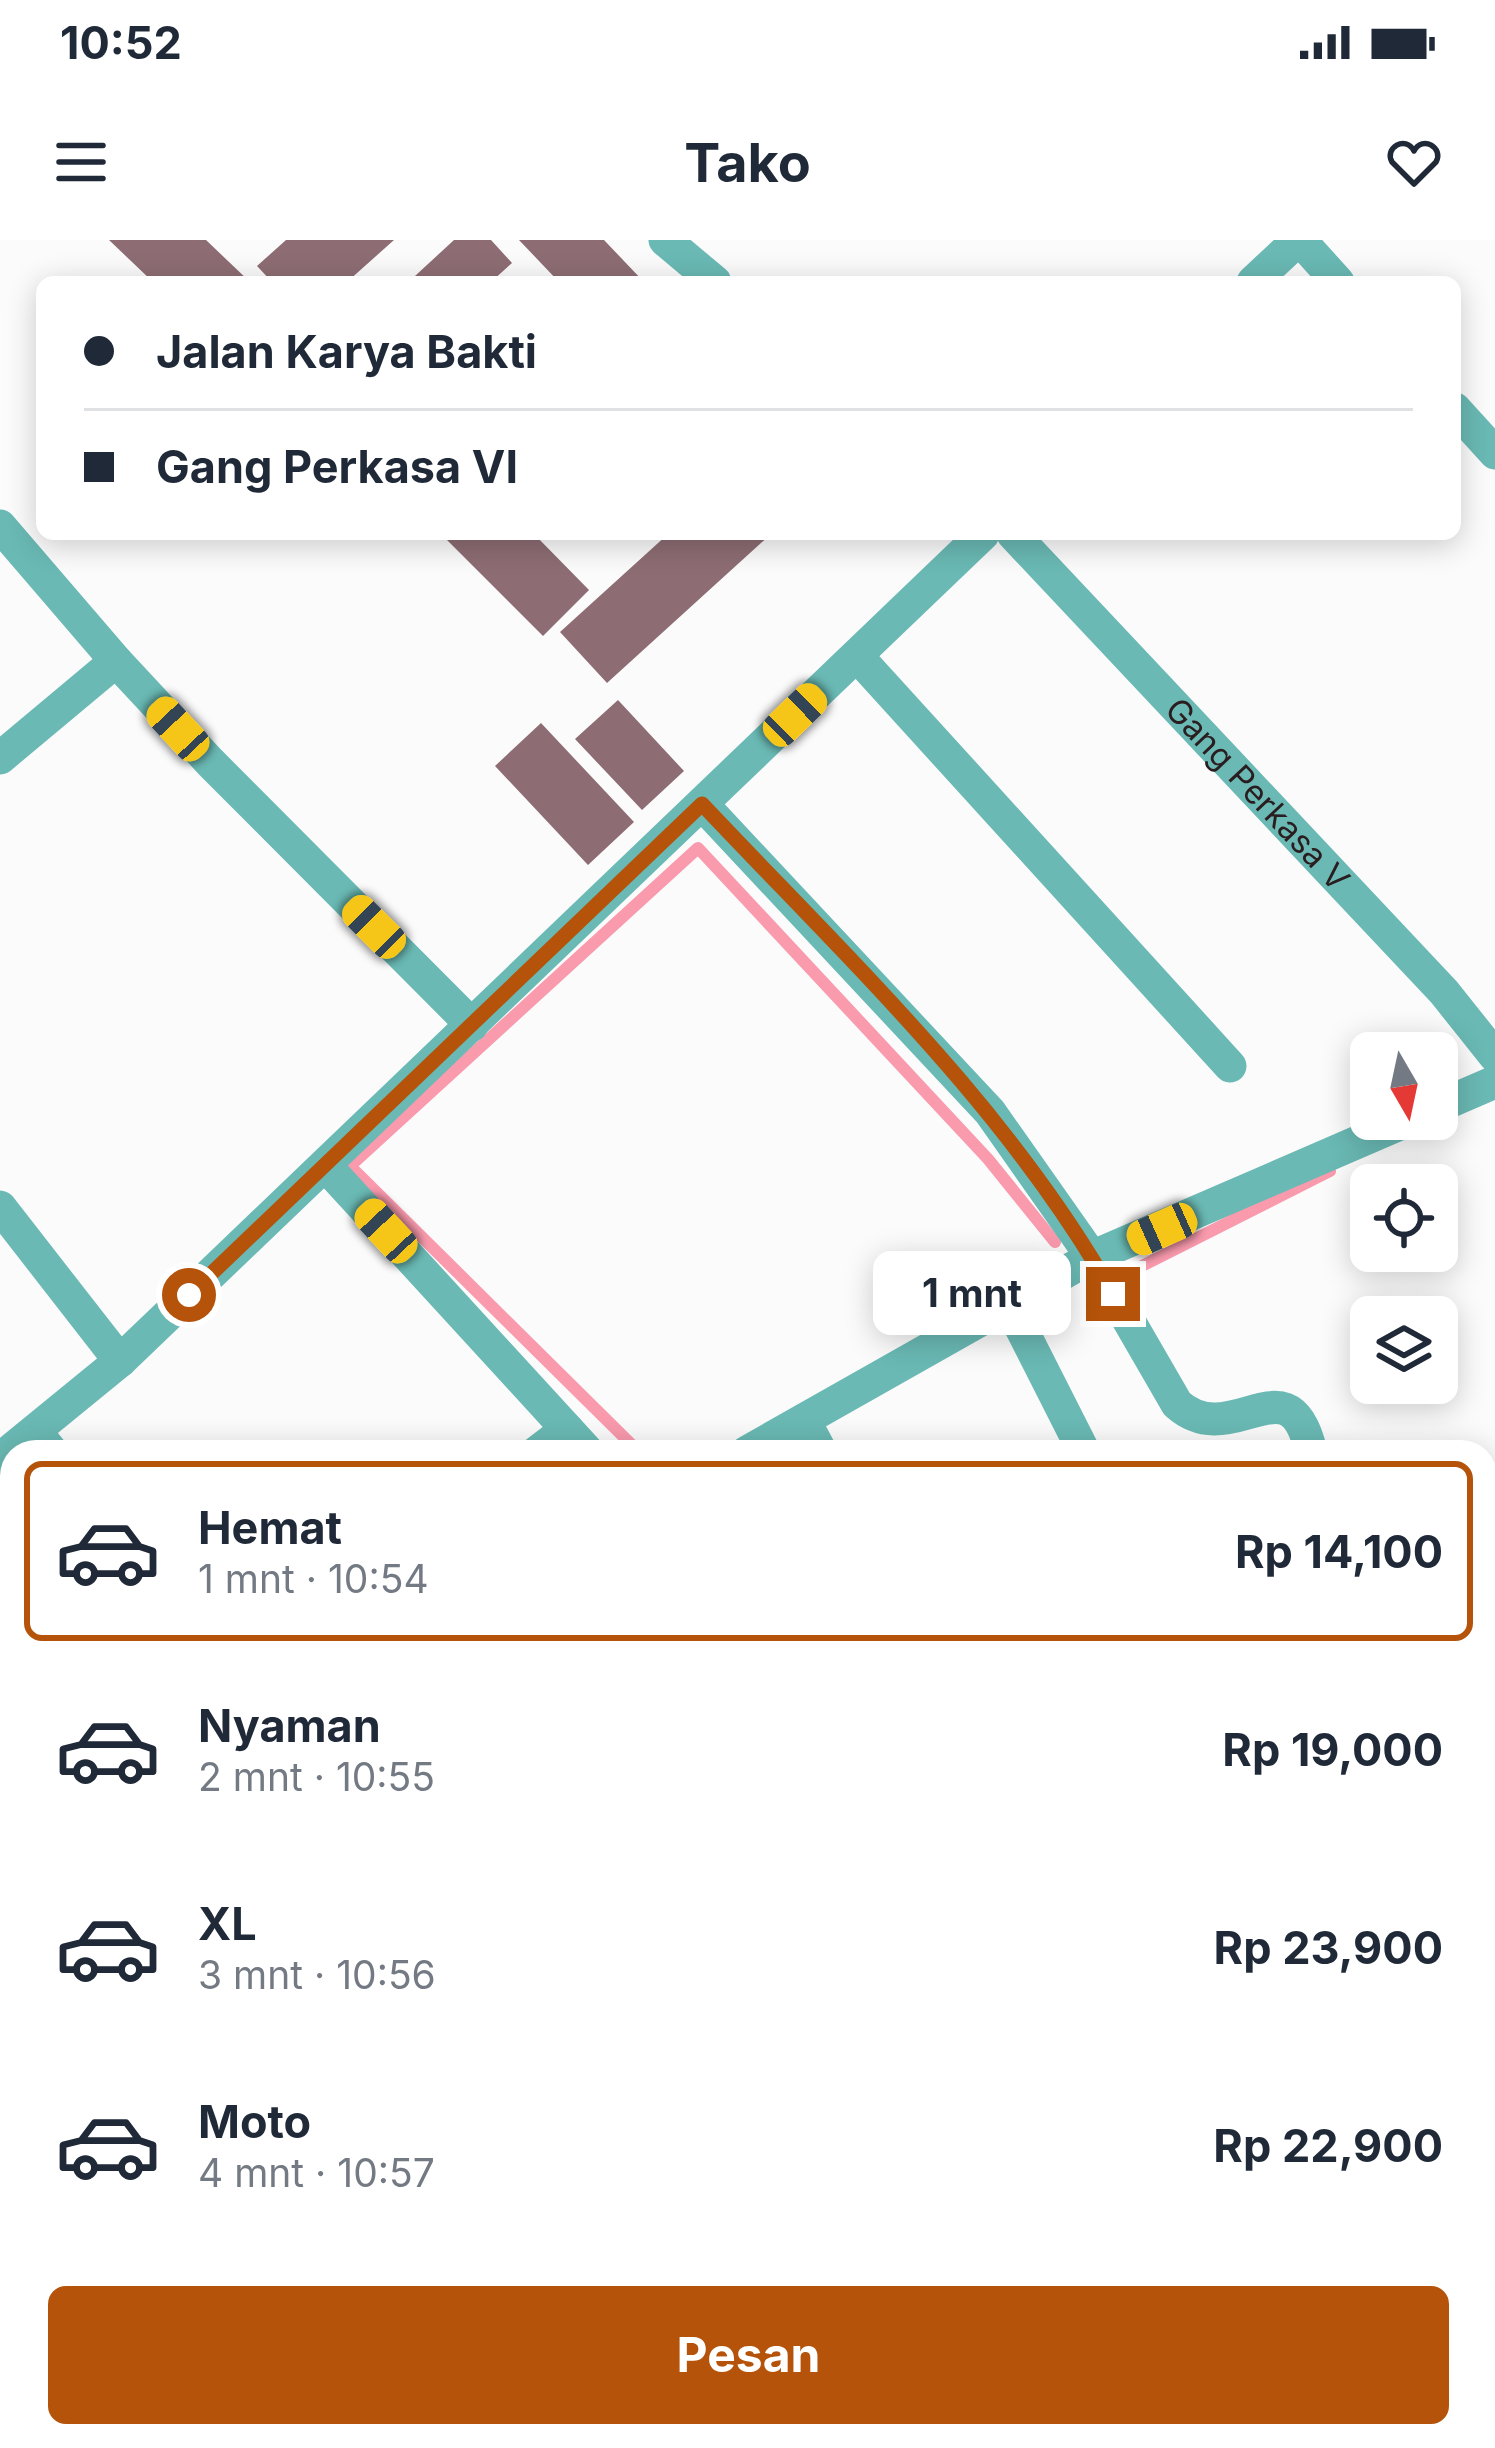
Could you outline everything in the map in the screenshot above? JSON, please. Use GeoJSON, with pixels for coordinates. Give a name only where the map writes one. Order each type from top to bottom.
{"type":"FeatureCollection","features":[{"type":"Feature","properties":{"kind":"street"},"geometry":{"type":"LineString","coordinates":[[665,240],[708,276]]}},
{"type":"Feature","properties":{"kind":"street"},"geometry":{"type":"LineString","coordinates":[[1260,276],[1299,240],[1332,276]]}},
{"type":"Feature","properties":{"kind":"street"},"geometry":{"type":"LineString","coordinates":[[1461,416],[1495,453]]}},
{"type":"Feature","properties":{"kind":"street"},"geometry":{"type":"LineString","coordinates":[[0,526],[210,762],[472,1025]]}},
{"type":"Feature","properties":{"kind":"street"},"geometry":{"type":"LineString","coordinates":[[52,1439],[120,1361],[977,540]]}},
{"type":"Feature","properties":{"kind":"street","name":"Gang Perkasa V"},"geometry":{"type":"LineString","coordinates":[[1019,540],[1444,992],[1495,1056]]}},
{"type":"Feature","properties":{"kind":"street"},"geometry":{"type":"LineString","coordinates":[[857,656],[1230,1066]]}},
{"type":"Feature","properties":{"kind":"street"},"geometry":{"type":"LineString","coordinates":[[0,758],[116,661]]}},
{"type":"Feature","properties":{"kind":"street"},"geometry":{"type":"LineString","coordinates":[[702,804],[990,1112],[1092,1257],[1177,1404],[1193,1418],[1212,1420],[1280,1407],[1296,1412],[1308,1440]]}},
{"type":"Feature","properties":{"kind":"street"},"geometry":{"type":"LineString","coordinates":[[1458,1098],[1495,1082]]}},
{"type":"Feature","properties":{"kind":"street"},"geometry":{"type":"LineString","coordinates":[[769,1440],[1092,1257],[1362,1140]]}},
{"type":"Feature","properties":{"kind":"street"},"geometry":{"type":"LineString","coordinates":[[325,1165],[577,1440]]}},
{"type":"Feature","properties":{"kind":"street"},"geometry":{"type":"LineString","coordinates":[[0,1207],[120,1361]]}},
{"type":"Feature","properties":{"kind":"street"},"geometry":{"type":"LineString","coordinates":[[1009,1304],[1078,1440]]}},
{"type":"Feature","properties":{"kind":"street"},"geometry":{"type":"LineString","coordinates":[[804,1420],[815,1440]]}},
{"type":"Feature","properties":{"kind":"building"},"geometry":{"type":"Polygon","coordinates":[[[109,240],[206,240],[244,276],[147,276],[109,240]]]}},
{"type":"Feature","properties":{"kind":"building"},"geometry":{"type":"Polygon","coordinates":[[[286,240],[394,240],[354,276],[266,276],[257,266],[286,240]]]}},
{"type":"Feature","properties":{"kind":"building"},"geometry":{"type":"Polygon","coordinates":[[[454,240],[491,240],[512,263],[498,276],[415,276],[454,240]]]}},
{"type":"Feature","properties":{"kind":"building"},"geometry":{"type":"Polygon","coordinates":[[[519,240],[604,240],[638,276],[553,276],[519,240]]]}},
{"type":"Feature","properties":{"kind":"building"},"geometry":{"type":"Polygon","coordinates":[[[447,540],[540,540],[589,590],[543,636],[447,540]]]}},
{"type":"Feature","properties":{"kind":"building"},"geometry":{"type":"Polygon","coordinates":[[[661,540],[764,540],[607,683],[560,632],[661,540]]]}},
{"type":"Feature","properties":{"kind":"building"},"geometry":{"type":"Polygon","coordinates":[[[618,700],[684,771],[642,810],[575,739],[618,700]]]}},
{"type":"Feature","properties":{"kind":"building"},"geometry":{"type":"Polygon","coordinates":[[[541,723],[634,822],[588,865],[495,766],[541,723]]]}},
{"type":"Feature","properties":{"kind":"waterway"},"geometry":{"type":"LineString","coordinates":[[627,1440],[350,1166],[698,848],[988,1159],[1055,1242]]}},
{"type":"Feature","properties":{"kind":"waterway"},"geometry":{"type":"LineString","coordinates":[[1120,1277],[1330,1171]]}},
{"type":"Feature","properties":{"kind":"route"},"geometry":{"type":"LineString","coordinates":[[189,1295],[702,804],[990,1112],[1113,1294]]}}]}
